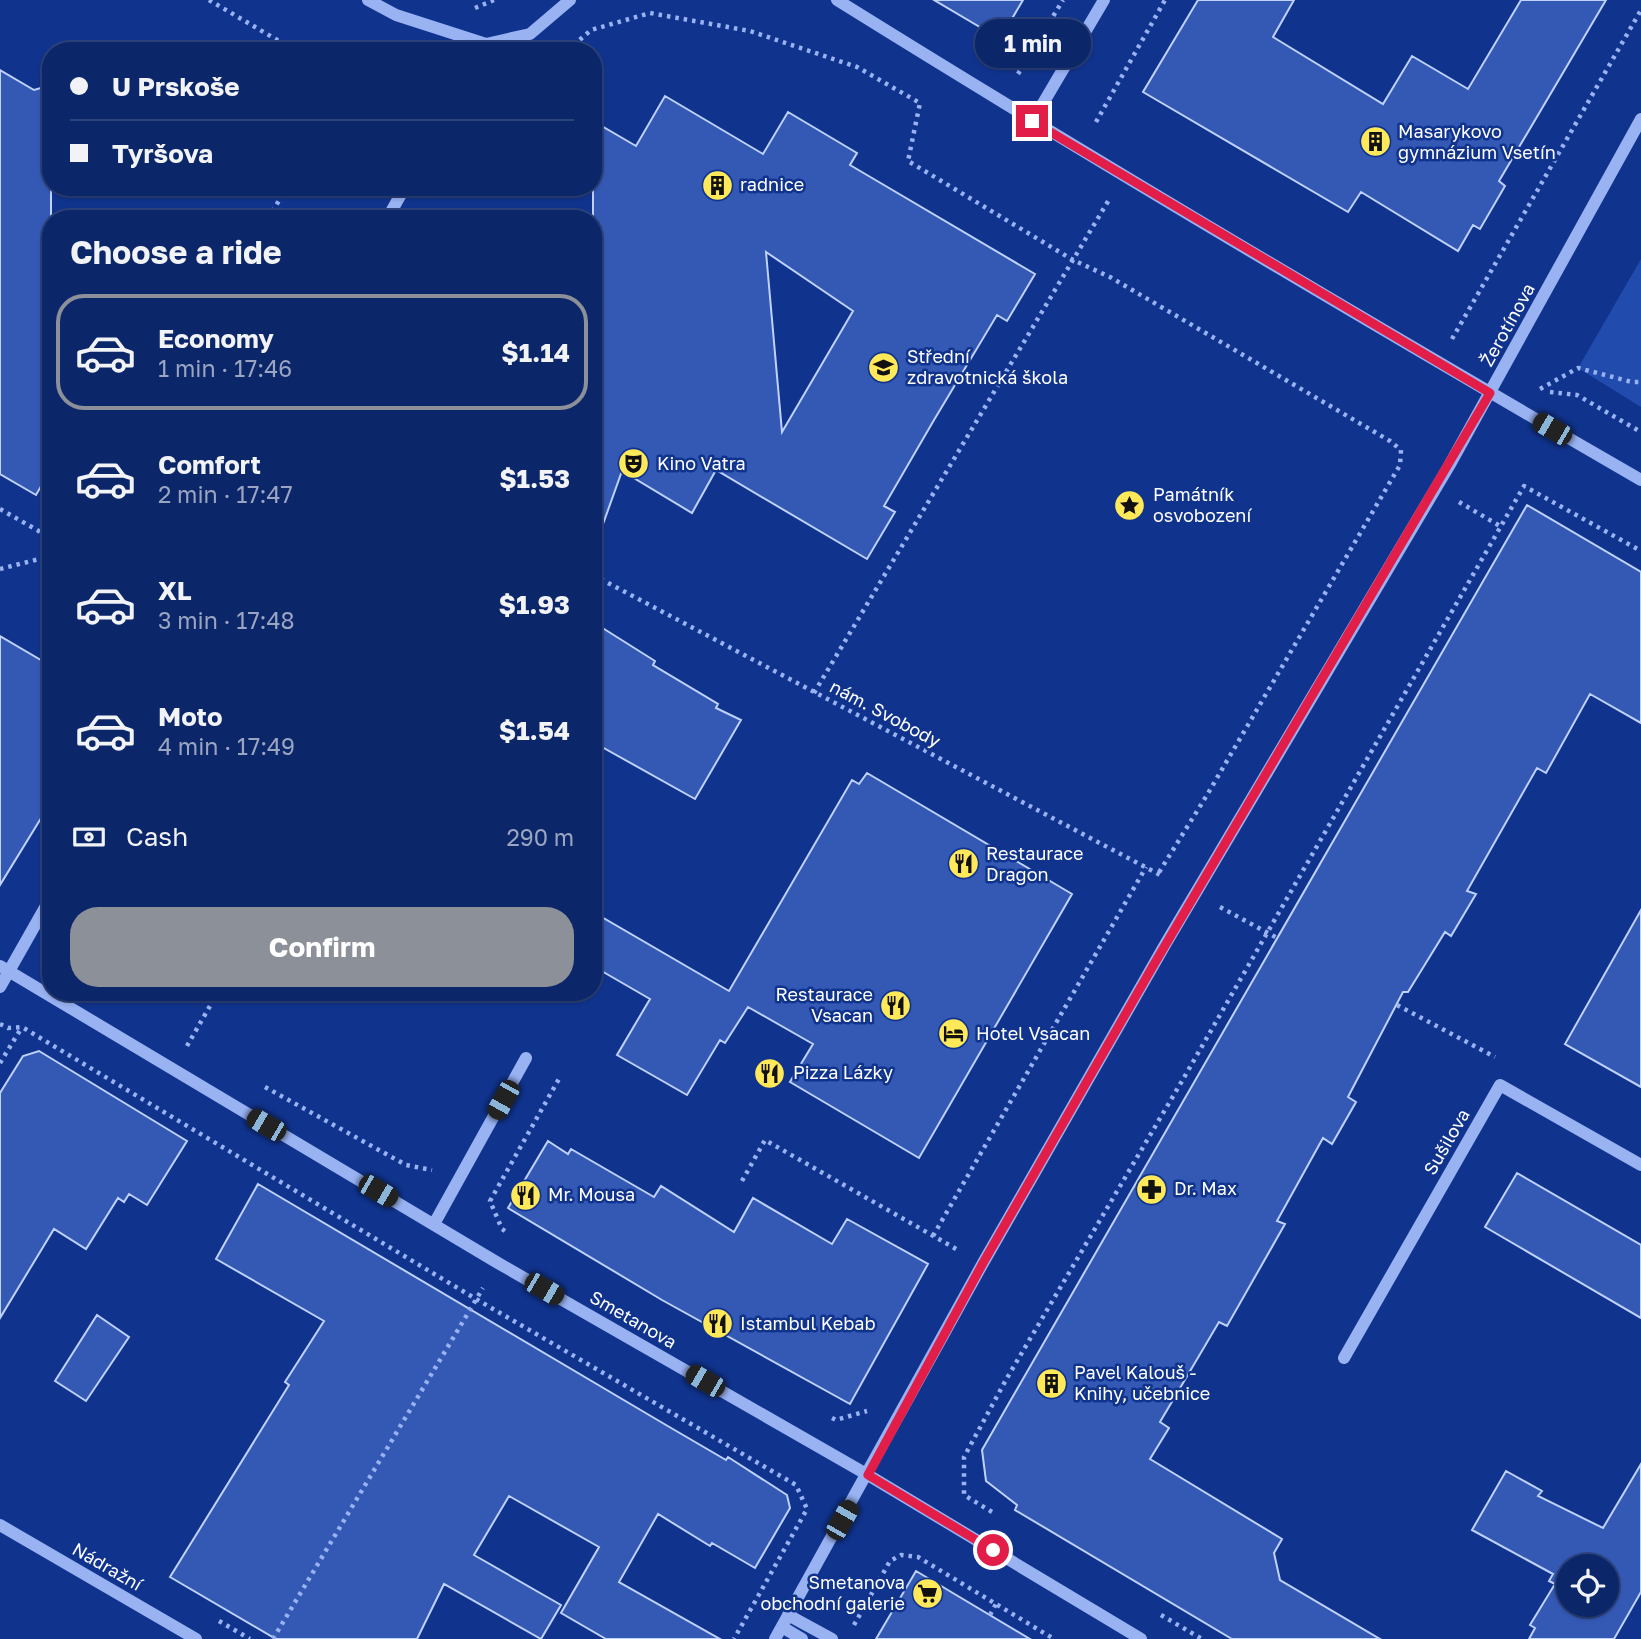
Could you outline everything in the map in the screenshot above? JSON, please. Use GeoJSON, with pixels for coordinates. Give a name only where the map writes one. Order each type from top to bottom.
{"type":"FeatureCollection","features":[{"type":"Feature","properties":{"kind":"street"},"geometry":{"type":"LineString","coordinates":[[368,0],[397,15],[470,42]]}},
{"type":"Feature","properties":{"kind":"street"},"geometry":{"type":"LineString","coordinates":[[502,42],[530,34],[570,0]]}},
{"type":"Feature","properties":{"kind":"street"},"geometry":{"type":"LineString","coordinates":[[837,0],[1032,121],[1641,480]]}},
{"type":"Feature","properties":{"kind":"street"},"geometry":{"type":"LineString","coordinates":[[1032,121],[1104,0]]}},
{"type":"Feature","properties":{"kind":"street","name":"Žerotínova"},"geometry":{"type":"LineString","coordinates":[[778,1633],[868,1475],[983,1263],[1166,943],[1490,393],[1641,119]]}},
{"type":"Feature","properties":{"kind":"street"},"geometry":{"type":"LineString","coordinates":[[0,987],[5,969],[42,911]]}},
{"type":"Feature","properties":{"kind":"street","name":"Smetanova"},"geometry":{"type":"LineString","coordinates":[[5,969],[42,991]]}},
{"type":"Feature","properties":{"kind":"street","name":"Smetanova"},"geometry":{"type":"LineString","coordinates":[[58,1001],[498,1263],[868,1475],[1141,1639]]}},
{"type":"Feature","properties":{"kind":"street"},"geometry":{"type":"LineString","coordinates":[[434,1224],[526,1058]]}},
{"type":"Feature","properties":{"kind":"street"},"geometry":{"type":"LineString","coordinates":[[1500,1085],[1641,1165]]}},
{"type":"Feature","properties":{"kind":"street","name":"Sušilova"},"geometry":{"type":"LineString","coordinates":[[1344,1358],[1500,1085]]}},
{"type":"Feature","properties":{"kind":"street","name":"Nádražní"},"geometry":{"type":"LineString","coordinates":[[0,1525],[196,1639]]}},
{"type":"Feature","properties":{"kind":"street"},"geometry":{"type":"LineString","coordinates":[[788,1615],[832,1639]]}},
{"type":"Feature","properties":{"kind":"street"},"geometry":{"type":"LineString","coordinates":[[778,1633],[802,1639]]}},
{"type":"Feature","properties":{"kind":"path"},"geometry":{"type":"LineString","coordinates":[[209,0],[281,42]]}},
{"type":"Feature","properties":{"kind":"path"},"geometry":{"type":"LineString","coordinates":[[473,9],[494,0]]}},
{"type":"Feature","properties":{"kind":"path"},"geometry":{"type":"LineString","coordinates":[[1018,74],[1063,0]]}},
{"type":"Feature","properties":{"kind":"path"},"geometry":{"type":"LineString","coordinates":[[1096,121],[1165,0]]}},
{"type":"Feature","properties":{"kind":"path"},"geometry":{"type":"LineString","coordinates":[[1452,340],[1641,10]]}},
{"type":"Feature","properties":{"kind":"path"},"geometry":{"type":"LineString","coordinates":[[577,42],[591,30],[650,13],[750,31],[857,67],[920,103],[908,161],[1073,260]]}},
{"type":"Feature","properties":{"kind":"path"},"geometry":{"type":"LineString","coordinates":[[814,693],[1124,175]]}},
{"type":"Feature","properties":{"kind":"path","name":"nám. Svobody"},"geometry":{"type":"LineString","coordinates":[[602,580],[1161,875],[1400,465],[1401,450],[1379,434],[1110,277],[1073,260]]}},
{"type":"Feature","properties":{"kind":"path"},"geometry":{"type":"LineString","coordinates":[[1578,368],[1641,382]]}},
{"type":"Feature","properties":{"kind":"path"},"geometry":{"type":"LineString","coordinates":[[1632,382],[1641,376]]}},
{"type":"Feature","properties":{"kind":"path"},"geometry":{"type":"LineString","coordinates":[[1536,391],[1577,395],[1641,432]]}},
{"type":"Feature","properties":{"kind":"path"},"geometry":{"type":"LineString","coordinates":[[998,1515],[964,1495],[964,1457],[1007,1378],[1182,1081],[1524,486],[1641,551]]}},
{"type":"Feature","properties":{"kind":"path"},"geometry":{"type":"LineString","coordinates":[[1458,502],[1500,526]]}},
{"type":"Feature","properties":{"kind":"path"},"geometry":{"type":"LineString","coordinates":[[0,509],[42,533]]}},
{"type":"Feature","properties":{"kind":"path"},"geometry":{"type":"LineString","coordinates":[[0,569],[42,558]]}},
{"type":"Feature","properties":{"kind":"path"},"geometry":{"type":"LineString","coordinates":[[933,1236],[1146,867]]}},
{"type":"Feature","properties":{"kind":"path"},"geometry":{"type":"LineString","coordinates":[[1213,903],[1279,939]]}},
{"type":"Feature","properties":{"kind":"path"},"geometry":{"type":"LineString","coordinates":[[173,1071],[213,1001]]}},
{"type":"Feature","properties":{"kind":"path"},"geometry":{"type":"LineString","coordinates":[[1396,1005],[1511,1066],[1500,1085]]}},
{"type":"Feature","properties":{"kind":"path"},"geometry":{"type":"LineString","coordinates":[[0,1024],[8,1028],[22,1027],[477,1299],[796,1485],[807,1509],[734,1639]]}},
{"type":"Feature","properties":{"kind":"path"},"geometry":{"type":"LineString","coordinates":[[0,1063],[22,1027]]}},
{"type":"Feature","properties":{"kind":"path"},"geometry":{"type":"LineString","coordinates":[[177,1037],[200,1050]]}},
{"type":"Feature","properties":{"kind":"path"},"geometry":{"type":"LineString","coordinates":[[514,1236],[502,1229],[490,1201],[560,1077]]}},
{"type":"Feature","properties":{"kind":"path"},"geometry":{"type":"LineString","coordinates":[[258,1083],[407,1165],[432,1170],[439,1158]]}},
{"type":"Feature","properties":{"kind":"path"},"geometry":{"type":"LineString","coordinates":[[742,1181],[765,1140],[983,1263]]}},
{"type":"Feature","properties":{"kind":"path"},"geometry":{"type":"LineString","coordinates":[[950,1261],[956,1249]]}},
{"type":"Feature","properties":{"kind":"path"},"geometry":{"type":"LineString","coordinates":[[273,1639],[498,1263]]}},
{"type":"Feature","properties":{"kind":"path"},"geometry":{"type":"LineString","coordinates":[[824,1413],[836,1420],[871,1410]]}},
{"type":"Feature","properties":{"kind":"path"},"geometry":{"type":"LineString","coordinates":[[852,1628],[890,1561],[901,1555],[918,1557],[1054,1639]]}},
{"type":"Feature","properties":{"kind":"path"},"geometry":{"type":"LineString","coordinates":[[990,1615],[996,1604]]}},
{"type":"Feature","properties":{"kind":"path"},"geometry":{"type":"LineString","coordinates":[[1156,1612],[1202,1639]]}},
{"type":"Feature","properties":{"kind":"shaded area"},"geometry":{"type":"Polygon","coordinates":[[[1641,259],[1641,407],[1578,368],[1641,259]]]}},
{"type":"Feature","properties":{"kind":"building"},"geometry":{"type":"Polygon","coordinates":[[[934,0],[1023,0],[1000,39],[934,0]]]}},
{"type":"Feature","properties":{"kind":"building","name":"Masarykovo gymnázium Vsetín"},"geometry":{"type":"Polygon","coordinates":[[[1198,0],[1294,0],[1273,37],[1383,104],[1412,56],[1468,89],[1521,0],[1606,0],[1499,181],[1505,186],[1480,229],[1473,225],[1458,251],[1361,192],[1348,212],[1143,92],[1198,0]]]}},
{"type":"Feature","properties":{"kind":"building"},"geometry":{"type":"Polygon","coordinates":[[[0,70],[34,90],[42,88],[42,196],[51,196],[51,210],[42,210],[42,485],[36,495],[0,474],[0,70]]]}},
{"type":"Feature","properties":{"kind":"building"},"geometry":{"type":"Polygon","coordinates":[[[665,96],[763,154],[788,112],[857,153],[850,165],[1035,274],[1007,321],[997,315],[934,420],[884,506],[895,512],[867,559],[716,470],[692,513],[622,471],[602,527],[602,210],[593,210],[593,196],[602,196],[602,126],[636,146],[665,96]],[[766,252],[782,432],[853,311],[766,252]]]}},
{"type":"Feature","properties":{"kind":"building"},"geometry":{"type":"Polygon","coordinates":[[[1527,505],[1641,572],[1641,723],[1590,694],[1546,773],[1537,768],[1467,891],[1476,894],[1451,936],[1445,932],[1408,992],[1403,992],[1348,1097],[1356,1102],[1332,1144],[1323,1138],[1277,1221],[1285,1224],[1227,1326],[1219,1322],[1160,1422],[1169,1428],[1150,1459],[1282,1539],[1274,1553],[1280,1580],[1380,1639],[1232,1639],[1015,1510],[1017,1505],[986,1481],[982,1450],[1527,505]]]}},
{"type":"Feature","properties":{"kind":"building"},"geometry":{"type":"Polygon","coordinates":[[[602,628],[655,661],[653,665],[718,704],[716,708],[741,720],[695,799],[602,747],[602,628]]]}},
{"type":"Feature","properties":{"kind":"building"},"geometry":{"type":"Polygon","coordinates":[[[0,636],[42,661],[42,817],[0,885],[0,636]]]}},
{"type":"Feature","properties":{"kind":"building"},"geometry":{"type":"Polygon","coordinates":[[[867,773],[1072,894],[919,1158],[790,1082],[813,1044],[748,1007],[725,1043],[720,1040],[687,1095],[617,1055],[650,999],[602,971],[602,917],[729,991],[852,780],[859,784],[867,773]]]}},
{"type":"Feature","properties":{"kind":"building"},"geometry":{"type":"Polygon","coordinates":[[[1641,910],[1641,1087],[1565,1044],[1641,910]]]}},
{"type":"Feature","properties":{"kind":"building"},"geometry":{"type":"Polygon","coordinates":[[[39,1051],[187,1141],[147,1205],[129,1194],[124,1202],[118,1198],[86,1249],[54,1229],[0,1318],[0,1093],[23,1056],[39,1051]]]}},
{"type":"Feature","properties":{"kind":"building"},"geometry":{"type":"Polygon","coordinates":[[[548,1141],[568,1154],[571,1149],[654,1197],[661,1186],[734,1232],[753,1198],[832,1244],[847,1219],[928,1264],[850,1404],[662,1300],[508,1208],[548,1141]]]}},
{"type":"Feature","properties":{"kind":"building"},"geometry":{"type":"Polygon","coordinates":[[[1517,1173],[1641,1245],[1641,1318],[1485,1227],[1517,1173]]]}},
{"type":"Feature","properties":{"kind":"building"},"geometry":{"type":"Polygon","coordinates":[[[258,1184],[726,1460],[728,1457],[787,1495],[790,1508],[755,1568],[712,1543],[710,1546],[658,1514],[619,1582],[720,1639],[606,1639],[561,1613],[599,1547],[509,1496],[474,1555],[561,1605],[541,1639],[444,1584],[417,1639],[276,1639],[170,1577],[289,1385],[285,1382],[324,1321],[216,1259],[258,1184]]]}},
{"type":"Feature","properties":{"kind":"building"},"geometry":{"type":"Polygon","coordinates":[[[97,1315],[129,1337],[86,1401],[55,1381],[97,1315]]]}},
{"type":"Feature","properties":{"kind":"building"},"geometry":{"type":"Polygon","coordinates":[[[1641,1464],[1641,1592],[1614,1639],[1529,1639],[1535,1628],[1530,1625],[1555,1584],[1549,1581],[1553,1574],[1472,1530],[1506,1471],[1542,1491],[1538,1496],[1603,1528],[1641,1464]]]}},
{"type":"Feature","properties":{"kind":"building","name":"Smetanova obchodní galerie"},"geometry":{"type":"Polygon","coordinates":[[[916,1571],[1030,1639],[876,1639],[916,1571]]]}},
{"type":"Feature","properties":{"kind":"place","name":"Masarykovo gymnázium Vsetín"},"geometry":{"type":"Point","coordinates":[1375,142]}},
{"type":"Feature","properties":{"kind":"place","name":"radnice"},"geometry":{"type":"Point","coordinates":[717,185]}},
{"type":"Feature","properties":{"kind":"place","name":"Střední zdravotnická škola"},"geometry":{"type":"Point","coordinates":[884,367]}},
{"type":"Feature","properties":{"kind":"place","name":"Kino Vatra"},"geometry":{"type":"Point","coordinates":[634,464]}},
{"type":"Feature","properties":{"kind":"place","name":"Památník osvobození"},"geometry":{"type":"Point","coordinates":[1130,505]}},
{"type":"Feature","properties":{"kind":"place","name":"Restaurace Dragon"},"geometry":{"type":"Point","coordinates":[963,864]}},
{"type":"Feature","properties":{"kind":"place","name":"Restaurace Vsacan"},"geometry":{"type":"Point","coordinates":[896,1005]}},
{"type":"Feature","properties":{"kind":"place","name":"Hotel Vsacan"},"geometry":{"type":"Point","coordinates":[953,1034]}},
{"type":"Feature","properties":{"kind":"place","name":"Pizza Lázky"},"geometry":{"type":"Point","coordinates":[770,1073]}},
{"type":"Feature","properties":{"kind":"place","name":"Dr. Max"},"geometry":{"type":"Point","coordinates":[1151,1189]}},
{"type":"Feature","properties":{"kind":"place","name":"Mr. Mousa"},"geometry":{"type":"Point","coordinates":[525,1195]}},
{"type":"Feature","properties":{"kind":"place","name":"Istambul Kebab"},"geometry":{"type":"Point","coordinates":[717,1324]}},
{"type":"Feature","properties":{"kind":"place","name":"Pavel Kalouš - Knihy, učebnice"},"geometry":{"type":"Point","coordinates":[1051,1383]}},
{"type":"Feature","properties":{"kind":"place","name":"Smetanova obchodní galerie"},"geometry":{"type":"Point","coordinates":[928,1593]}},
{"type":"Feature","properties":{"kind":"route"},"geometry":{"type":"LineString","coordinates":[[993,1550],[868,1475],[983,1263],[1166,943],[1490,393],[1032,121]]}}]}
